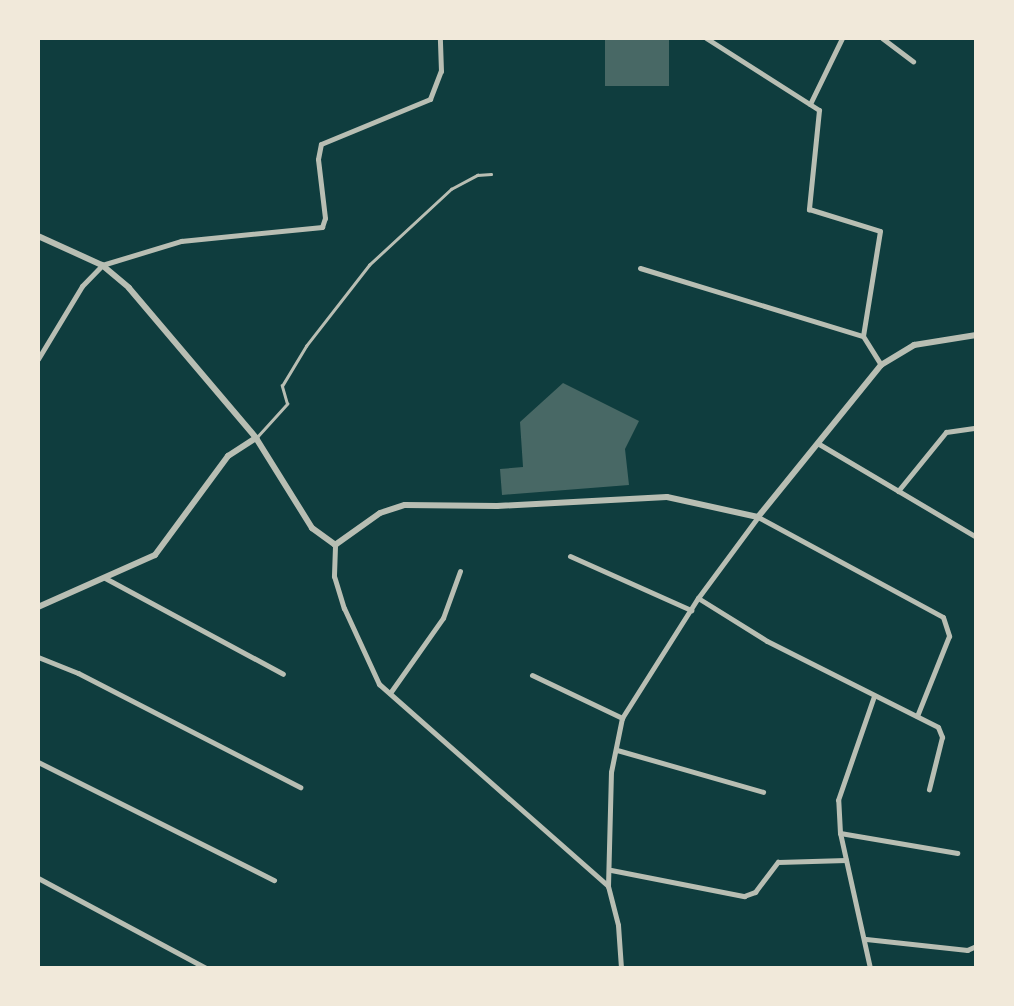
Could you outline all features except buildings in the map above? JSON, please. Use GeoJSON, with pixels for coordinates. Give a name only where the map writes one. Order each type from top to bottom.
{"type":"FeatureCollection","features":[{"type":"Feature","properties":{"kind":"street"},"geometry":{"type":"LineString","coordinates":[[38,360],[82,286],[102,265],[180,241],[322,227],[325,218],[318,159],[322,144],[430,100],[442,71],[440,38]]}},
{"type":"Feature","properties":{"kind":"street"},"geometry":{"type":"LineString","coordinates":[[706,38],[819,110],[809,209],[880,231],[863,336],[881,365]]}},
{"type":"Feature","properties":{"kind":"street"},"geometry":{"type":"LineString","coordinates":[[810,104],[842,38]]}},
{"type":"Feature","properties":{"kind":"street"},"geometry":{"type":"LineString","coordinates":[[882,38],[914,61]]}},
{"type":"Feature","properties":{"kind":"street"},"geometry":{"type":"LineString","coordinates":[[38,236],[102,265],[129,288],[256,438],[312,528],[335,546]]}},
{"type":"Feature","properties":{"kind":"street"},"geometry":{"type":"LineString","coordinates":[[640,268],[863,336]]}},
{"type":"Feature","properties":{"kind":"street"},"geometry":{"type":"LineString","coordinates":[[621,968],[618,924],[608,886],[610,772],[622,718],[698,598],[881,365],[914,345],[976,335]]}},
{"type":"Feature","properties":{"kind":"street"},"geometry":{"type":"LineString","coordinates":[[897,492],[946,432],[976,428]]}},
{"type":"Feature","properties":{"kind":"street"},"geometry":{"type":"LineString","coordinates":[[38,606],[155,555],[228,456],[256,438]]}},
{"type":"Feature","properties":{"kind":"street"},"geometry":{"type":"LineString","coordinates":[[819,444],[976,537]]}},
{"type":"Feature","properties":{"kind":"street"},"geometry":{"type":"LineString","coordinates":[[335,546],[380,514],[405,506],[496,506],[667,497],[758,517],[944,617],[948,636],[917,716]]}},
{"type":"Feature","properties":{"kind":"street"},"geometry":{"type":"LineString","coordinates":[[335,546],[334,576],[344,608],[379,684],[608,886]]}},
{"type":"Feature","properties":{"kind":"street"},"geometry":{"type":"LineString","coordinates":[[570,556],[690,610]]}},
{"type":"Feature","properties":{"kind":"street"},"geometry":{"type":"LineString","coordinates":[[390,693],[443,618],[460,571]]}},
{"type":"Feature","properties":{"kind":"street"},"geometry":{"type":"LineString","coordinates":[[104,578],[283,674]]}},
{"type":"Feature","properties":{"kind":"street"},"geometry":{"type":"LineString","coordinates":[[698,598],[766,641],[938,727],[942,737],[930,789]]}},
{"type":"Feature","properties":{"kind":"street"},"geometry":{"type":"LineString","coordinates":[[38,657],[78,673],[300,787]]}},
{"type":"Feature","properties":{"kind":"street"},"geometry":{"type":"LineString","coordinates":[[532,676],[622,718]]}},
{"type":"Feature","properties":{"kind":"street"},"geometry":{"type":"LineString","coordinates":[[870,968],[840,833],[838,800],[874,695]]}},
{"type":"Feature","properties":{"kind":"street"},"geometry":{"type":"LineString","coordinates":[[616,750],[763,792]]}},
{"type":"Feature","properties":{"kind":"street"},"geometry":{"type":"LineString","coordinates":[[38,762],[274,880]]}},
{"type":"Feature","properties":{"kind":"street"},"geometry":{"type":"LineString","coordinates":[[840,833],[958,854]]}},
{"type":"Feature","properties":{"kind":"street"},"geometry":{"type":"LineString","coordinates":[[611,870],[744,896],[755,892],[778,862],[846,860]]}},
{"type":"Feature","properties":{"kind":"street"},"geometry":{"type":"LineString","coordinates":[[38,878],[206,968]]}},
{"type":"Feature","properties":{"kind":"street"},"geometry":{"type":"LineString","coordinates":[[865,939],[967,950],[976,946]]}},
{"type":"Feature","properties":{"kind":"lane"},"geometry":{"type":"LineString","coordinates":[[256,438],[287,404],[282,386],[306,346],[369,265],[451,189],[477,175],[491,174]]}}]}
